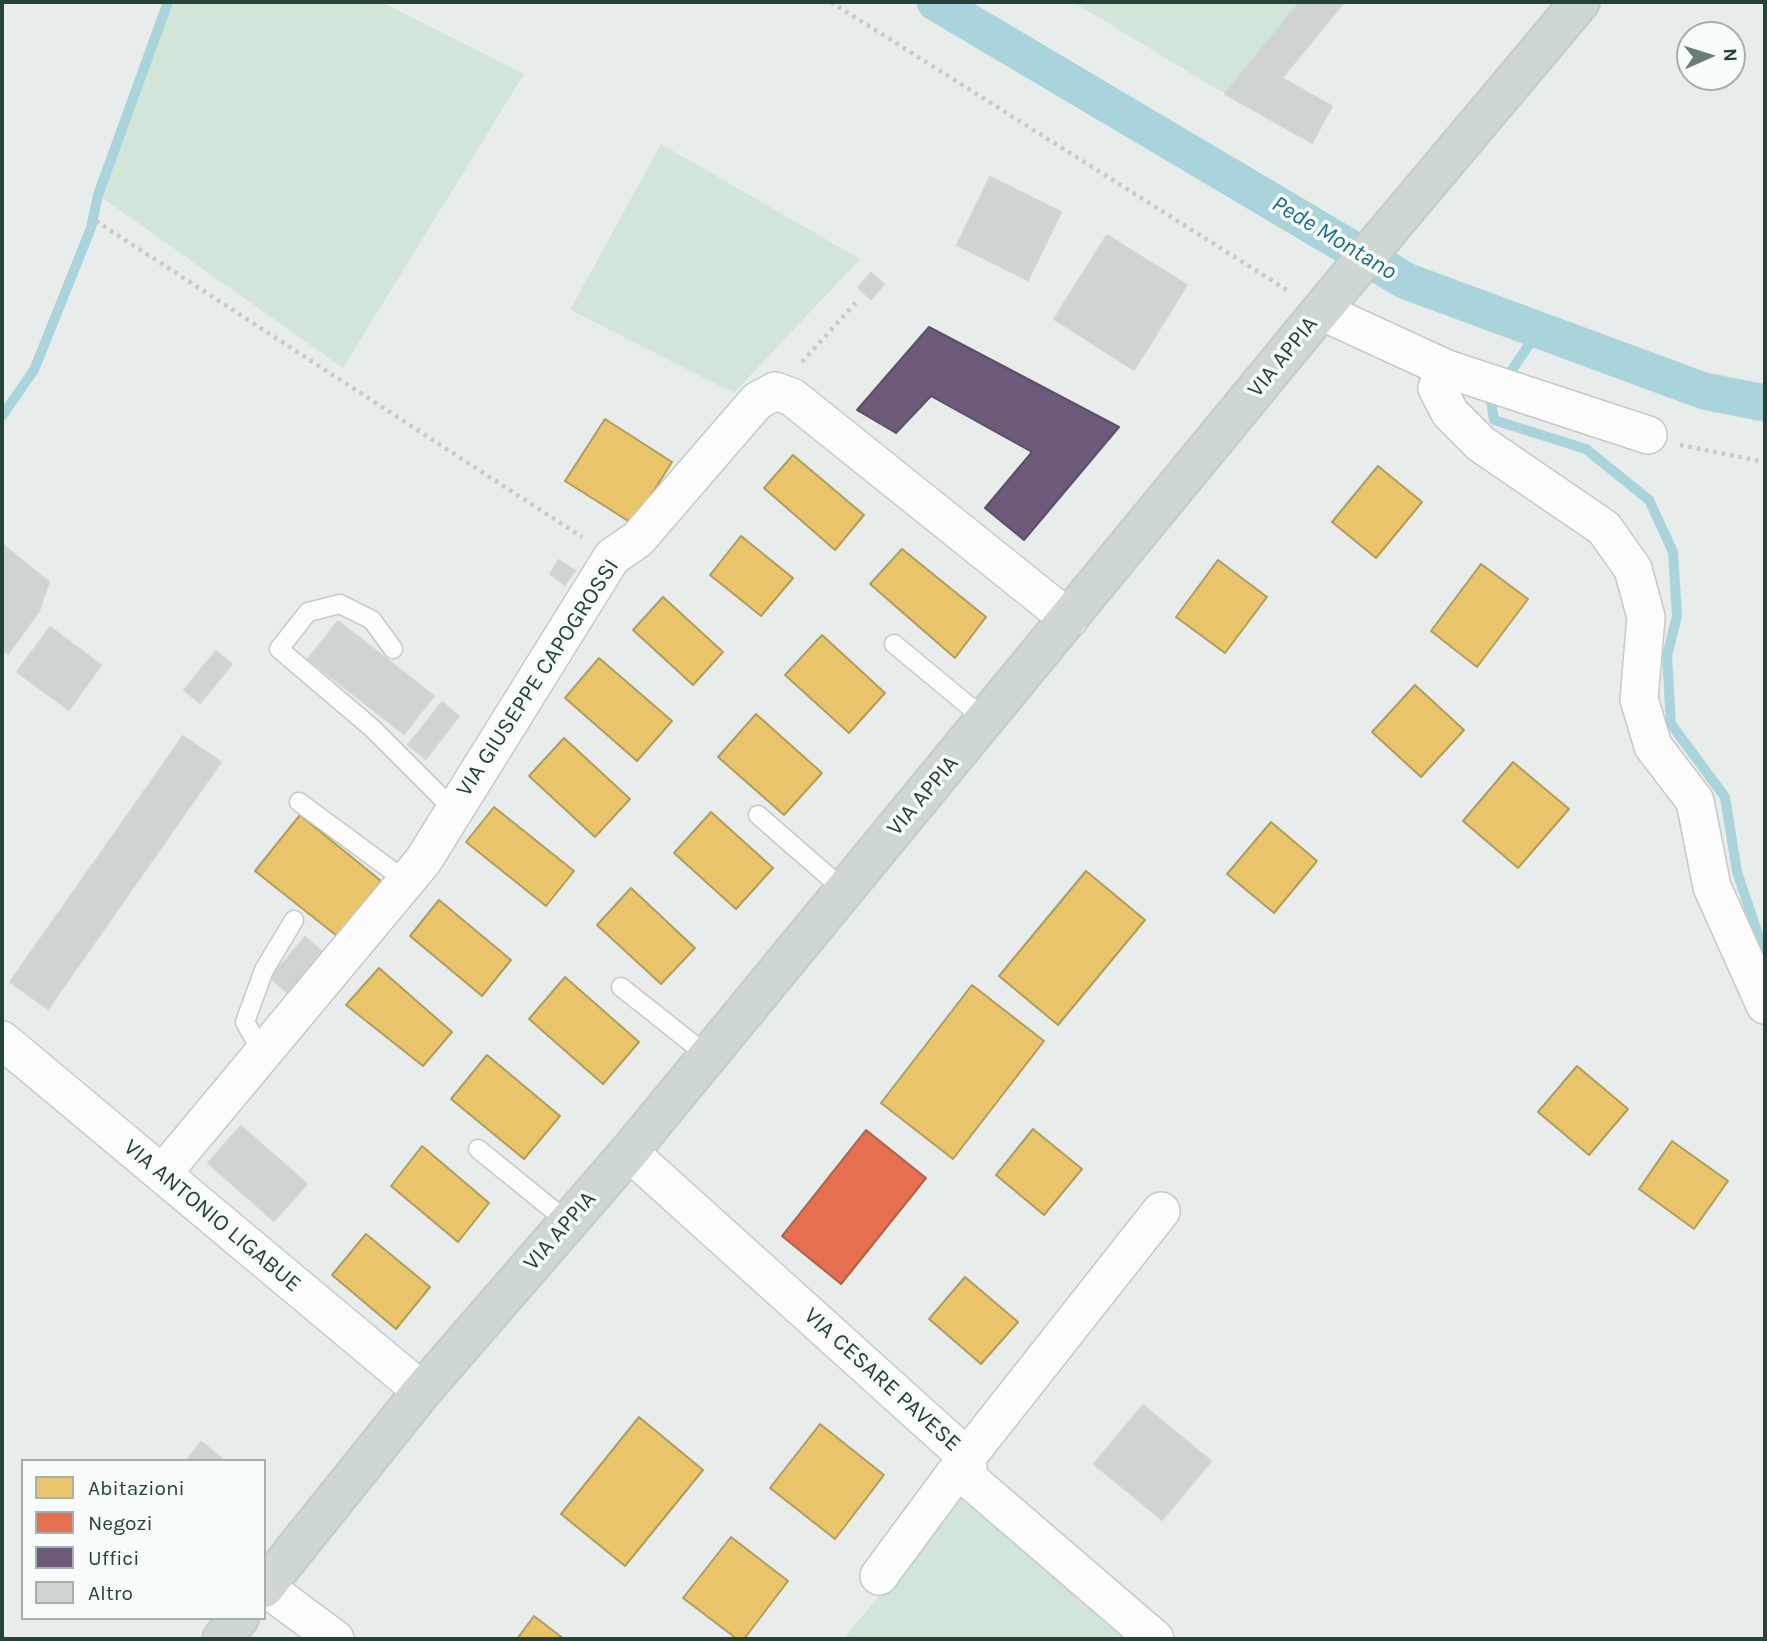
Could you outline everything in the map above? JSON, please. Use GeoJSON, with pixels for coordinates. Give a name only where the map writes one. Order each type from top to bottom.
{"type":"FeatureCollection","features":[{"type":"Feature","properties":{"kind":"main road","name":"VIA APPIA"},"geometry":{"type":"LineString","coordinates":[[266,1587],[422,1391],[629,1152],[1324,306],[1580,2]]}},
{"type":"Feature","properties":{"kind":"main road"},"geometry":{"type":"LineString","coordinates":[[222,1639],[238,1620]]}},
{"type":"Feature","properties":{"kind":"street"},"geometry":{"type":"LineString","coordinates":[[1324,306],[1447,369],[1648,435]]}},
{"type":"Feature","properties":{"kind":"street"},"geometry":{"type":"LineString","coordinates":[[1447,369],[1437,388],[1450,413],[1481,443],[1604,528],[1633,569],[1646,617],[1639,699],[1649,734],[1653,746],[1695,801],[1712,887],[1765,1005]]}},
{"type":"Feature","properties":{"kind":"street"},"geometry":{"type":"LineString","coordinates":[[775,391],[792,397],[1069,619]]}},
{"type":"Feature","properties":{"kind":"street","name":"VIA GIUSEPPE CAPOGROSSI"},"geometry":{"type":"LineString","coordinates":[[162,1174],[423,861],[612,557],[638,539],[757,401],[775,391]]}},
{"type":"Feature","properties":{"kind":"street","name":"VIA ANTONIO LIGABUE"},"geometry":{"type":"LineString","coordinates":[[2,1040],[422,1391]]}},
{"type":"Feature","properties":{"kind":"street","name":"VIA CESARE PAVESE"},"geometry":{"type":"LineString","coordinates":[[629,1152],[967,1457],[969,1479],[1155,1639]]}},
{"type":"Feature","properties":{"kind":"street"},"geometry":{"type":"LineString","coordinates":[[879,1576],[967,1457],[1161,1210]]}},
{"type":"Feature","properties":{"kind":"street"},"geometry":{"type":"LineString","coordinates":[[266,1589],[335,1639]]}},
{"type":"Feature","properties":{"kind":"lane"},"geometry":{"type":"LineString","coordinates":[[393,649],[372,620],[340,604],[308,612],[279,649],[372,729],[441,797],[456,806]]}},
{"type":"Feature","properties":{"kind":"lane"},"geometry":{"type":"LineString","coordinates":[[894,644],[986,720]]}},
{"type":"Feature","properties":{"kind":"lane"},"geometry":{"type":"LineString","coordinates":[[299,802],[406,881]]}},
{"type":"Feature","properties":{"kind":"lane"},"geometry":{"type":"LineString","coordinates":[[758,815],[845,890]]}},
{"type":"Feature","properties":{"kind":"lane"},"geometry":{"type":"LineString","coordinates":[[265,1050],[258,1045],[245,1022],[264,970],[293,920]]}},
{"type":"Feature","properties":{"kind":"lane"},"geometry":{"type":"LineString","coordinates":[[621,986],[708,1056]]}},
{"type":"Feature","properties":{"kind":"lane"},"geometry":{"type":"LineString","coordinates":[[478,1149],[568,1222]]}},
{"type":"Feature","properties":{"kind":"path"},"geometry":{"type":"LineString","coordinates":[[831,2],[1324,306]]}},
{"type":"Feature","properties":{"kind":"path"},"geometry":{"type":"LineString","coordinates":[[96,221],[612,557]]}},
{"type":"Feature","properties":{"kind":"path"},"geometry":{"type":"LineString","coordinates":[[775,391],[858,300]]}},
{"type":"Feature","properties":{"kind":"path"},"geometry":{"type":"LineString","coordinates":[[1648,435],[1673,443],[1765,462]]}},
{"type":"Feature","properties":{"kind":"green space"},"geometry":{"type":"Polygon","coordinates":[[[170,2],[382,2],[524,74],[343,368],[101,197],[170,2]]]}},
{"type":"Feature","properties":{"kind":"green space"},"geometry":{"type":"Polygon","coordinates":[[[1073,2],[1300,2],[1225,94],[1073,2]]]}},
{"type":"Feature","properties":{"kind":"green space"},"geometry":{"type":"Polygon","coordinates":[[[661,144],[860,259],[734,393],[570,310],[661,144]]]}},
{"type":"Feature","properties":{"kind":"green space"},"geometry":{"type":"Polygon","coordinates":[[[967,1491],[1145,1639],[843,1639],[967,1491]]]}},
{"type":"Feature","properties":{"kind":"building: Abitazioni"},"geometry":{"type":"Polygon","coordinates":[[[605,419],[672,462],[633,524],[565,481],[605,419]]]}},
{"type":"Feature","properties":{"kind":"building: Abitazioni"},"geometry":{"type":"Polygon","coordinates":[[[793,455],[864,515],[835,550],[764,488],[793,455]]]}},
{"type":"Feature","properties":{"kind":"building: Abitazioni"},"geometry":{"type":"Polygon","coordinates":[[[1378,466],[1422,502],[1376,558],[1332,522],[1378,466]]]}},
{"type":"Feature","properties":{"kind":"building: Abitazioni"},"geometry":{"type":"Polygon","coordinates":[[[741,536],[793,578],[761,616],[710,575],[741,536]]]}},
{"type":"Feature","properties":{"kind":"building: Abitazioni"},"geometry":{"type":"Polygon","coordinates":[[[902,549],[986,617],[955,658],[870,584],[902,549]]]}},
{"type":"Feature","properties":{"kind":"building: Abitazioni"},"geometry":{"type":"Polygon","coordinates":[[[1218,560],[1267,597],[1225,653],[1176,617],[1218,560]]]}},
{"type":"Feature","properties":{"kind":"building: Abitazioni"},"geometry":{"type":"Polygon","coordinates":[[[1481,564],[1528,599],[1477,667],[1431,631],[1481,564]]]}},
{"type":"Feature","properties":{"kind":"building: Abitazioni"},"geometry":{"type":"Polygon","coordinates":[[[663,597],[723,652],[693,685],[633,630],[663,597]]]}},
{"type":"Feature","properties":{"kind":"building: Abitazioni"},"geometry":{"type":"Polygon","coordinates":[[[822,635],[885,693],[849,733],[785,675],[822,635]]]}},
{"type":"Feature","properties":{"kind":"building: Abitazioni"},"geometry":{"type":"Polygon","coordinates":[[[599,658],[672,721],[637,761],[565,698],[599,658]]]}},
{"type":"Feature","properties":{"kind":"building: Abitazioni"},"geometry":{"type":"Polygon","coordinates":[[[1415,685],[1464,730],[1421,777],[1372,732],[1415,685]]]}},
{"type":"Feature","properties":{"kind":"building: Abitazioni"},"geometry":{"type":"Polygon","coordinates":[[[756,714],[822,773],[784,815],[718,757],[756,714]]]}},
{"type":"Feature","properties":{"kind":"building: Abitazioni"},"geometry":{"type":"Polygon","coordinates":[[[564,738],[630,799],[595,837],[529,776],[564,738]]]}},
{"type":"Feature","properties":{"kind":"building: Abitazioni"},"geometry":{"type":"Polygon","coordinates":[[[1513,762],[1569,809],[1518,868],[1463,821],[1513,762]]]}},
{"type":"Feature","properties":{"kind":"building: Abitazioni"},"geometry":{"type":"Polygon","coordinates":[[[494,807],[574,871],[546,906],[466,842],[494,807]]]}},
{"type":"Feature","properties":{"kind":"building: Abitazioni"},"geometry":{"type":"Polygon","coordinates":[[[711,812],[773,868],[736,909],[674,853],[711,812]]]}},
{"type":"Feature","properties":{"kind":"building: Abitazioni"},"geometry":{"type":"Polygon","coordinates":[[[300,815],[381,881],[337,936],[255,871],[300,815]]]}},
{"type":"Feature","properties":{"kind":"building: Abitazioni"},"geometry":{"type":"Polygon","coordinates":[[[1271,822],[1317,861],[1274,913],[1227,874],[1271,822]]]}},
{"type":"Feature","properties":{"kind":"building: Abitazioni"},"geometry":{"type":"Polygon","coordinates":[[[1086,871],[1145,920],[1058,1025],[999,976],[1086,871]]]}},
{"type":"Feature","properties":{"kind":"building: Abitazioni"},"geometry":{"type":"Polygon","coordinates":[[[631,888],[695,948],[661,984],[597,925],[631,888]]]}},
{"type":"Feature","properties":{"kind":"building: Abitazioni"},"geometry":{"type":"Polygon","coordinates":[[[439,900],[511,960],[482,996],[410,936],[439,900]]]}},
{"type":"Feature","properties":{"kind":"building: Abitazioni"},"geometry":{"type":"Polygon","coordinates":[[[379,968],[452,1032],[423,1066],[346,1005],[379,968]]]}},
{"type":"Feature","properties":{"kind":"building: Abitazioni"},"geometry":{"type":"Polygon","coordinates":[[[565,977],[639,1042],[603,1084],[529,1019],[565,977]]]}},
{"type":"Feature","properties":{"kind":"building: Abitazioni"},"geometry":{"type":"Polygon","coordinates":[[[972,985],[1044,1041],[953,1159],[881,1103],[972,985]]]}},
{"type":"Feature","properties":{"kind":"building: Abitazioni"},"geometry":{"type":"Polygon","coordinates":[[[487,1055],[560,1116],[524,1159],[451,1099],[487,1055]]]}},
{"type":"Feature","properties":{"kind":"building: Abitazioni"},"geometry":{"type":"Polygon","coordinates":[[[1577,1066],[1628,1109],[1589,1155],[1538,1112],[1577,1066]]]}},
{"type":"Feature","properties":{"kind":"building: Abitazioni"},"geometry":{"type":"Polygon","coordinates":[[[1033,1129],[1082,1169],[1044,1215],[996,1175],[1033,1129]]]}},
{"type":"Feature","properties":{"kind":"building: Abitazioni"},"geometry":{"type":"Polygon","coordinates":[[[1672,1141],[1728,1181],[1694,1229],[1639,1189],[1672,1141]]]}},
{"type":"Feature","properties":{"kind":"building: Abitazioni"},"geometry":{"type":"Polygon","coordinates":[[[422,1146],[489,1203],[458,1242],[391,1186],[422,1146]]]}},
{"type":"Feature","properties":{"kind":"building: Abitazioni"},"geometry":{"type":"Polygon","coordinates":[[[366,1234],[430,1287],[396,1329],[332,1275],[366,1234]]]}},
{"type":"Feature","properties":{"kind":"building: Abitazioni"},"geometry":{"type":"Polygon","coordinates":[[[965,1277],[1018,1322],[981,1364],[929,1319],[965,1277]]]}},
{"type":"Feature","properties":{"kind":"building: Abitazioni"},"geometry":{"type":"Polygon","coordinates":[[[639,1417],[703,1470],[625,1566],[561,1514],[639,1417]]]}},
{"type":"Feature","properties":{"kind":"building: Abitazioni"},"geometry":{"type":"Polygon","coordinates":[[[820,1424],[884,1475],[835,1539],[770,1488],[820,1424]]]}},
{"type":"Feature","properties":{"kind":"building: Abitazioni"},"geometry":{"type":"Polygon","coordinates":[[[731,1537],[788,1581],[744,1639],[737,1639],[683,1598],[731,1537]]]}},
{"type":"Feature","properties":{"kind":"building: Abitazioni"},"geometry":{"type":"Polygon","coordinates":[[[534,1616],[564,1639],[517,1639],[534,1616]]]}},
{"type":"Feature","properties":{"kind":"building: Negozi"},"geometry":{"type":"Polygon","coordinates":[[[866,1130],[926,1178],[841,1284],[782,1236],[866,1130]]]}},
{"type":"Feature","properties":{"kind":"building: Uffici"},"geometry":{"type":"Polygon","coordinates":[[[929,327],[1119,427],[1024,540],[985,508],[1032,452],[931,396],[896,433],[857,410],[929,327]]]}},
{"type":"Feature","properties":{"kind":"building: Altro"},"geometry":{"type":"Polygon","coordinates":[[[1300,2],[1344,2],[1282,78],[1332,106],[1312,143],[1225,94],[1300,2]]]}},
{"type":"Feature","properties":{"kind":"building: Altro"},"geometry":{"type":"Polygon","coordinates":[[[990,177],[1061,212],[1028,280],[957,245],[990,177]]]}},
{"type":"Feature","properties":{"kind":"building: Altro"},"geometry":{"type":"Polygon","coordinates":[[[1107,235],[1187,285],[1134,370],[1054,319],[1107,235]]]}},
{"type":"Feature","properties":{"kind":"building: Altro"},"geometry":{"type":"Polygon","coordinates":[[[871,273],[884,284],[871,299],[858,288],[871,273]]]}},
{"type":"Feature","properties":{"kind":"building: Altro"},"geometry":{"type":"Polygon","coordinates":[[[2,544],[49,582],[39,611],[8,654],[2,649],[2,544]]]}},
{"type":"Feature","properties":{"kind":"building: Altro"},"geometry":{"type":"Polygon","coordinates":[[[559,560],[575,571],[565,585],[550,574],[559,560]]]}},
{"type":"Feature","properties":{"kind":"building: Altro"},"geometry":{"type":"Polygon","coordinates":[[[338,621],[434,696],[404,734],[308,659],[338,621]]]}},
{"type":"Feature","properties":{"kind":"building: Altro"},"geometry":{"type":"Polygon","coordinates":[[[50,627],[101,665],[69,710],[17,672],[50,627]]]}},
{"type":"Feature","properties":{"kind":"building: Altro"},"geometry":{"type":"Polygon","coordinates":[[[216,651],[232,664],[200,703],[184,690],[216,651]]]}},
{"type":"Feature","properties":{"kind":"building: Altro"},"geometry":{"type":"Polygon","coordinates":[[[442,702],[459,716],[426,759],[408,745],[442,702]]]}},
{"type":"Feature","properties":{"kind":"building: Altro"},"geometry":{"type":"Polygon","coordinates":[[[183,736],[221,762],[48,1009],[10,982],[183,736]]]}},
{"type":"Feature","properties":{"kind":"building: Altro"},"geometry":{"type":"Polygon","coordinates":[[[305,937],[330,959],[295,999],[270,978],[305,937]]]}},
{"type":"Feature","properties":{"kind":"building: Altro"},"geometry":{"type":"Polygon","coordinates":[[[241,1126],[307,1184],[274,1221],[208,1163],[241,1126]]]}},
{"type":"Feature","properties":{"kind":"building: Altro"},"geometry":{"type":"Polygon","coordinates":[[[1143,1405],[1211,1461],[1162,1520],[1094,1464],[1143,1405]]]}},
{"type":"Feature","properties":{"kind":"building: Altro"},"geometry":{"type":"Polygon","coordinates":[[[201,1442],[222,1459],[188,1459],[201,1442]]]}},
{"type":"Feature","properties":{"kind":"waterway"},"geometry":{"type":"LineString","coordinates":[[2,416],[34,370],[91,228],[98,195],[168,2]]}},
{"type":"Feature","properties":{"kind":"waterway","name":"Pede Montano"},"geometry":{"type":"LineString","coordinates":[[935,2],[1406,281],[1704,391],[1765,403]]}},
{"type":"Feature","properties":{"kind":"waterway"},"geometry":{"type":"LineString","coordinates":[[1539,330],[1491,401],[1494,420],[1586,449],[1649,500],[1673,552],[1677,616],[1667,656],[1671,724],[1725,797],[1737,872],[1765,955]]}}]}
